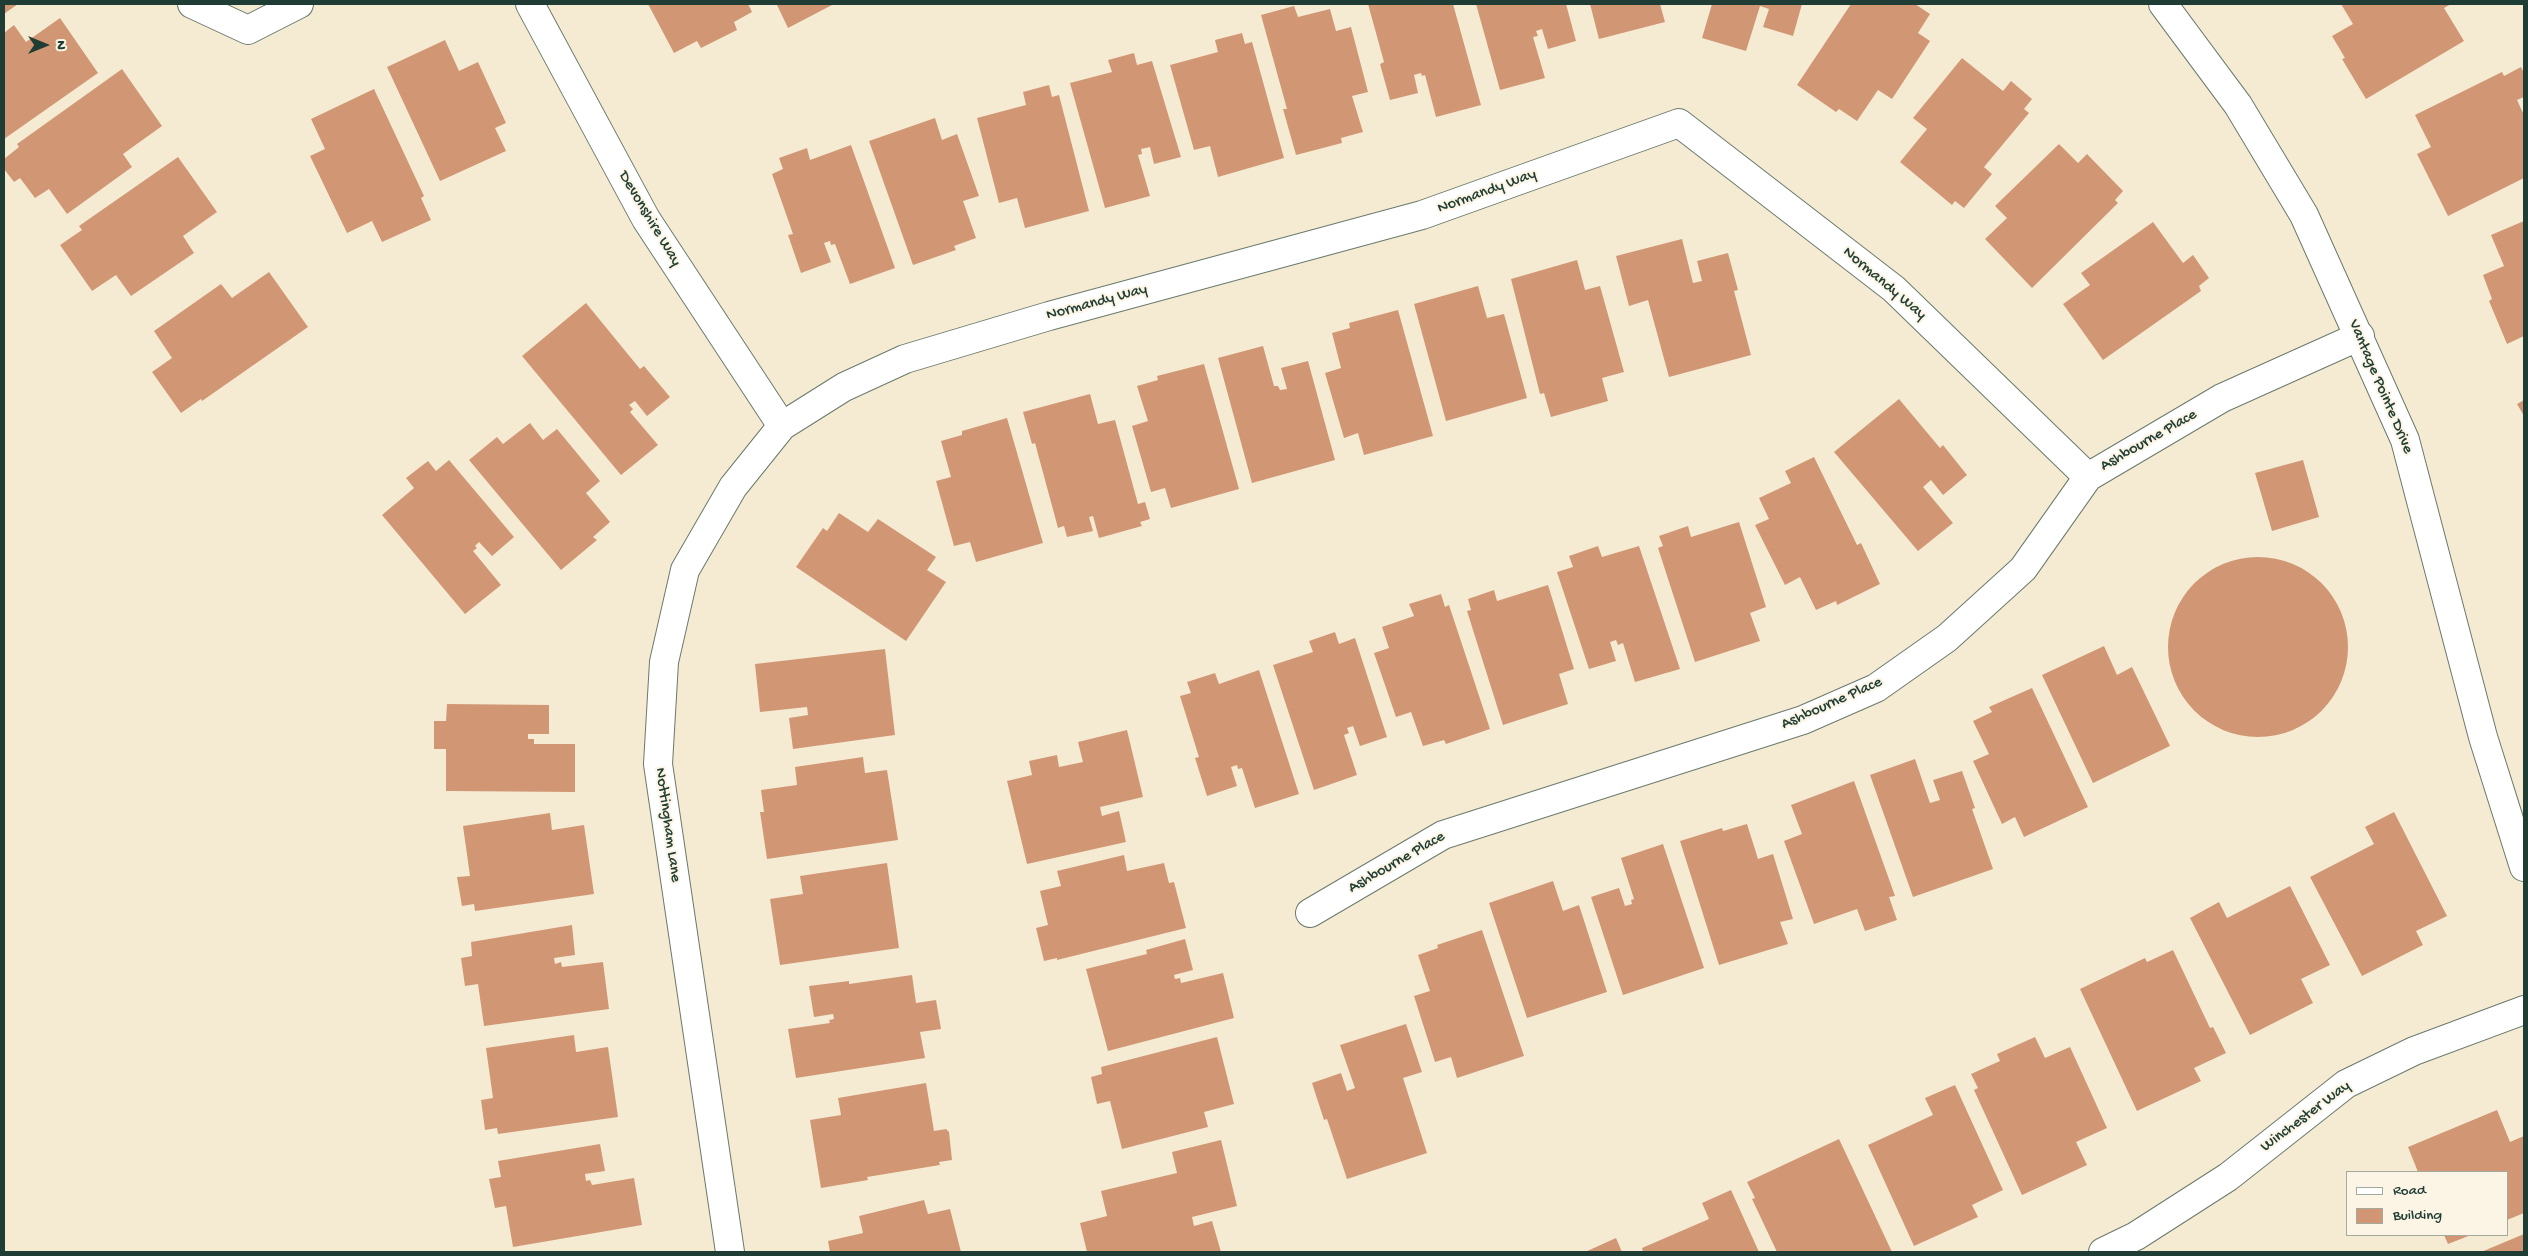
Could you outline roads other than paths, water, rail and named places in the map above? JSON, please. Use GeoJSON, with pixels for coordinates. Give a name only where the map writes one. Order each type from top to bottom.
{"type":"FeatureCollection","features":[{"type":"Feature","properties":{"kind":"street"},"geometry":{"type":"LineString","coordinates":[[192,4],[248,30],[299,4]]}},
{"type":"Feature","properties":{"kind":"street","name":"Devonshire Way"},"geometry":{"type":"LineString","coordinates":[[530,4],[646,219],[782,426]]}},
{"type":"Feature","properties":{"kind":"street","name":"Vantage Pointe Drive"},"geometry":{"type":"LineString","coordinates":[[2163,4],[2238,105],[2298,206],[2360,336],[2405,440],[2483,736],[2524,867]]}},
{"type":"Feature","properties":{"kind":"street","name":"Normandy Way"},"geometry":{"type":"LineString","coordinates":[[782,426],[844,387],[905,359],[1049,316],[1422,216],[1679,123],[1894,289],[2088,477]]}},
{"type":"Feature","properties":{"kind":"street","name":"Ashbourne Place"},"geometry":{"type":"LineString","coordinates":[[1310,913],[1443,835],[1803,720],[1876,688],[1947,638],[2023,569],[2088,477],[2222,398],[2360,336]]}},
{"type":"Feature","properties":{"kind":"street","name":"Nottingham Lane"},"geometry":{"type":"LineString","coordinates":[[730,1252],[658,764],[664,662],[685,570],[733,487],[782,426]]}},
{"type":"Feature","properties":{"kind":"street","name":"Winchester Way"},"geometry":{"type":"LineString","coordinates":[[2103,1252],[2136,1236],[2228,1177],[2346,1084],[2414,1050],[2524,1010]]}}]}
